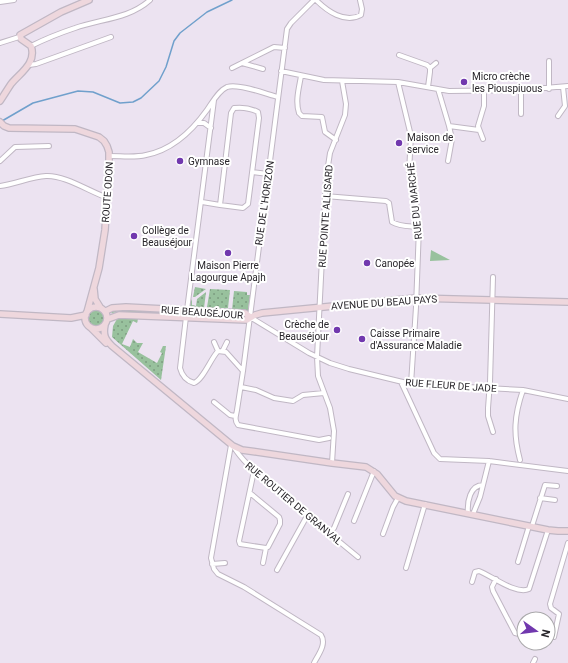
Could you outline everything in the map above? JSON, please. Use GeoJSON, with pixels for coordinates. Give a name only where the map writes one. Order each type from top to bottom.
{"type":"FeatureCollection","features":[{"type":"Feature","properties":{"kind":"street"},"geometry":{"type":"LineString","coordinates":[[0,2],[14,0]]}},
{"type":"Feature","properties":{"kind":"street"},"geometry":{"type":"LineString","coordinates":[[0,42],[19,37],[38,24],[88,0]]}},
{"type":"Feature","properties":{"kind":"street"},"geometry":{"type":"LineString","coordinates":[[31,46],[76,27],[130,13],[142,8],[150,0]]}},
{"type":"Feature","properties":{"kind":"street","name":"RUE DE L'HORIZON"},"geometry":{"type":"LineString","coordinates":[[235,416],[241,387],[288,26],[315,0],[323,8],[330,12],[348,18],[361,15],[362,9],[360,0]]}},
{"type":"Feature","properties":{"kind":"street"},"geometry":{"type":"LineString","coordinates":[[0,101],[12,84],[29,65],[32,52],[31,46],[19,37]]}},
{"type":"Feature","properties":{"kind":"street"},"geometry":{"type":"LineString","coordinates":[[29,65],[36,64],[111,37]]}},
{"type":"Feature","properties":{"kind":"street"},"geometry":{"type":"LineString","coordinates":[[232,68],[274,47],[285,48]]}},
{"type":"Feature","properties":{"kind":"street"},"geometry":{"type":"LineString","coordinates":[[399,55],[427,65],[430,68]]}},
{"type":"Feature","properties":{"kind":"street"},"geometry":{"type":"LineString","coordinates":[[549,60],[549,88]]}},
{"type":"Feature","properties":{"kind":"street"},"geometry":{"type":"LineString","coordinates":[[242,63],[263,69]]}},
{"type":"Feature","properties":{"kind":"street"},"geometry":{"type":"LineString","coordinates":[[428,87],[430,68],[436,63]]}},
{"type":"Feature","properties":{"kind":"street"},"geometry":{"type":"LineString","coordinates":[[281,71],[324,80],[398,82],[449,91],[521,90],[566,87],[565,106],[558,116]]}},
{"type":"Feature","properties":{"kind":"street"},"geometry":{"type":"LineString","coordinates":[[301,76],[297,98],[299,113],[302,116],[322,117],[325,132],[336,140]]}},
{"type":"Feature","properties":{"kind":"street","name":"RUE POINTE ALLISARD"},"geometry":{"type":"LineString","coordinates":[[332,463],[335,436],[330,408],[318,376],[317,357],[328,159],[344,120],[346,110],[342,81]]}},
{"type":"Feature","properties":{"kind":"street","name":"RUE DU MARCHÉ"},"geometry":{"type":"LineString","coordinates":[[398,82],[411,136],[409,169],[416,202],[419,227],[411,384]]}},
{"type":"Feature","properties":{"kind":"street"},"geometry":{"type":"LineString","coordinates":[[109,156],[148,155],[169,146],[181,139],[198,123],[214,100],[226,88],[232,86],[278,97]]}},
{"type":"Feature","properties":{"kind":"street"},"geometry":{"type":"LineString","coordinates":[[438,89],[452,138],[448,161]]}},
{"type":"Feature","properties":{"kind":"street"},"geometry":{"type":"LineString","coordinates":[[483,139],[479,130],[479,123],[484,106],[484,90]]}},
{"type":"Feature","properties":{"kind":"street"},"geometry":{"type":"LineString","coordinates":[[521,90],[521,114]]}},
{"type":"Feature","properties":{"kind":"street"},"geometry":{"type":"LineString","coordinates":[[187,310],[214,100]]}},
{"type":"Feature","properties":{"kind":"street"},"geometry":{"type":"LineString","coordinates":[[202,202],[220,205],[240,208],[246,207],[259,115],[258,112],[253,110],[234,108],[230,117],[220,205]]}},
{"type":"Feature","properties":{"kind":"street","name":"ROUTE ODON"},"geometry":{"type":"LineString","coordinates":[[0,122],[9,128],[63,128],[88,132],[104,141],[108,148],[108,198],[101,254],[86,314]]}},
{"type":"Feature","properties":{"kind":"street"},"geometry":{"type":"LineString","coordinates":[[198,123],[204,123],[211,128]]}},
{"type":"Feature","properties":{"kind":"street"},"geometry":{"type":"LineString","coordinates":[[449,126],[479,130]]}},
{"type":"Feature","properties":{"kind":"street"},"geometry":{"type":"LineString","coordinates":[[0,161],[15,147],[49,146]]}},
{"type":"Feature","properties":{"kind":"street"},"geometry":{"type":"LineString","coordinates":[[252,172],[268,174]]}},
{"type":"Feature","properties":{"kind":"street"},"geometry":{"type":"LineString","coordinates":[[0,186],[46,176],[62,179],[108,198]]}},
{"type":"Feature","properties":{"kind":"street"},"geometry":{"type":"LineString","coordinates":[[325,196],[388,201],[392,222],[400,225],[419,227]]}},
{"type":"Feature","properties":{"kind":"street"},"geometry":{"type":"LineString","coordinates":[[493,277],[488,416],[493,432]]}},
{"type":"Feature","properties":{"kind":"street","name":"ROUTE ODON"},"geometry":{"type":"LineString","coordinates":[[94,284],[94,295],[100,307]]}},
{"type":"Feature","properties":{"kind":"street","name":"AVENUE DU BEAU PAYS"},"geometry":{"type":"LineString","coordinates":[[250,317],[260,313],[319,306],[416,298],[568,302]]}},
{"type":"Feature","properties":{"kind":"street"},"geometry":{"type":"LineString","coordinates":[[0,314],[71,318],[86,314],[91,308],[100,307],[106,311],[108,319],[105,325],[104,334],[105,338],[112,346]]}},
{"type":"Feature","properties":{"kind":"street","name":"RUE BEAUSÉJOUR"},"geometry":{"type":"LineString","coordinates":[[106,311],[112,308],[126,307],[245,313],[250,317],[246,320],[119,315],[108,319]]}},
{"type":"Feature","properties":{"kind":"street"},"geometry":{"type":"LineString","coordinates":[[86,314],[85,318],[89,326]]}},
{"type":"Feature","properties":{"kind":"street"},"geometry":{"type":"LineString","coordinates":[[186,317],[180,368],[183,375],[190,382],[197,382],[213,356],[220,351],[227,342]]}},
{"type":"Feature","properties":{"kind":"street","name":"RUE FLEUR DE JADE"},"geometry":{"type":"LineString","coordinates":[[250,317],[317,357],[349,369],[411,384],[523,390],[568,399]]}},
{"type":"Feature","properties":{"kind":"street"},"geometry":{"type":"LineString","coordinates":[[71,318],[98,329],[105,325]]}},
{"type":"Feature","properties":{"kind":"street","name":"RUE ROUTIER DE GRANVAL"},"geometry":{"type":"LineString","coordinates":[[89,326],[102,340],[112,346],[232,445],[242,450],[362,466],[374,471]]}},
{"type":"Feature","properties":{"kind":"street"},"geometry":{"type":"LineString","coordinates":[[214,342],[220,351],[228,354],[243,371]]}},
{"type":"Feature","properties":{"kind":"street"},"geometry":{"type":"LineString","coordinates":[[401,382],[437,457],[440,459],[489,461],[568,471]]}},
{"type":"Feature","properties":{"kind":"street"},"geometry":{"type":"LineString","coordinates":[[241,387],[256,390],[274,398],[293,400],[303,395],[324,393]]}},
{"type":"Feature","properties":{"kind":"street"},"geometry":{"type":"LineString","coordinates":[[520,460],[516,443],[515,424],[516,413],[523,390]]}},
{"type":"Feature","properties":{"kind":"street"},"geometry":{"type":"LineString","coordinates":[[214,402],[230,415],[235,416],[236,423],[238,425],[319,440],[329,438]]}},
{"type":"Feature","properties":{"kind":"street"},"geometry":{"type":"LineString","coordinates":[[232,445],[211,558],[212,564],[218,574],[244,587],[321,635],[323,638],[323,644],[314,663]]}},
{"type":"Feature","properties":{"kind":"street","name":"RUE ROUTIER DE GRANVAL"},"geometry":{"type":"LineString","coordinates":[[232,445],[240,457],[254,470],[307,516],[358,557]]}},
{"type":"Feature","properties":{"kind":"street"},"geometry":{"type":"LineString","coordinates":[[471,513],[483,485],[489,461]]}},
{"type":"Feature","properties":{"kind":"street"},"geometry":{"type":"LineString","coordinates":[[254,470],[239,541],[240,544],[266,548]]}},
{"type":"Feature","properties":{"kind":"street"},"geometry":{"type":"LineString","coordinates":[[374,471],[391,493],[398,498],[548,530],[568,531]]}},
{"type":"Feature","properties":{"kind":"street"},"geometry":{"type":"LineString","coordinates":[[354,521],[374,471]]}},
{"type":"Feature","properties":{"kind":"street"},"geometry":{"type":"LineString","coordinates":[[518,562],[545,484],[557,486]]}},
{"type":"Feature","properties":{"kind":"street"},"geometry":{"type":"LineString","coordinates":[[471,513],[468,502],[474,487],[483,485]]}},
{"type":"Feature","properties":{"kind":"street"},"geometry":{"type":"LineString","coordinates":[[250,493],[280,520],[266,548],[263,563]]}},
{"type":"Feature","properties":{"kind":"street"},"geometry":{"type":"LineString","coordinates":[[329,533],[334,528],[348,494]]}},
{"type":"Feature","properties":{"kind":"street"},"geometry":{"type":"LineString","coordinates":[[383,534],[393,506],[398,498]]}},
{"type":"Feature","properties":{"kind":"street"},"geometry":{"type":"LineString","coordinates":[[540,498],[555,500]]}},
{"type":"Feature","properties":{"kind":"street"},"geometry":{"type":"LineString","coordinates":[[406,568],[425,504]]}},
{"type":"Feature","properties":{"kind":"street"},"geometry":{"type":"LineString","coordinates":[[277,570],[307,516]]}},
{"type":"Feature","properties":{"kind":"street"},"geometry":{"type":"LineString","coordinates":[[472,582],[477,571],[517,590],[525,591],[529,589],[548,530]]}},
{"type":"Feature","properties":{"kind":"street"},"geometry":{"type":"LineString","coordinates":[[554,611],[551,608],[550,604],[568,543]]}},
{"type":"Feature","properties":{"kind":"street"},"geometry":{"type":"LineString","coordinates":[[212,564],[225,564]]}},
{"type":"Feature","properties":{"kind":"street"},"geometry":{"type":"LineString","coordinates":[[496,579],[492,587],[493,591],[516,633]]}},
{"type":"Feature","properties":{"kind":"street"},"geometry":{"type":"LineString","coordinates":[[556,612],[558,614],[556,626]]}},
{"type":"Feature","properties":{"kind":"green space"},"geometry":{"type":"Polygon","coordinates":[[[431,250],[450,260],[430,261],[431,250]]]}},
{"type":"Feature","properties":{"kind":"green space"},"geometry":{"type":"Polygon","coordinates":[[[195,287],[206,289],[193,297],[195,287]]]}},
{"type":"Feature","properties":{"kind":"green space"},"geometry":{"type":"Polygon","coordinates":[[[210,289],[230,290],[228,308],[226,310],[208,309],[210,289]]]}},
{"type":"Feature","properties":{"kind":"green space"},"geometry":{"type":"Polygon","coordinates":[[[234,291],[247,292],[247,295],[250,295],[248,311],[232,310],[234,291]]]}},
{"type":"Feature","properties":{"kind":"green space"},"geometry":{"type":"Polygon","coordinates":[[[206,292],[204,308],[192,308],[190,306],[191,299],[192,305],[196,306],[197,299],[206,292]]]}},
{"type":"Feature","properties":{"kind":"green space"},"geometry":{"type":"Polygon","coordinates":[[[96,309],[102,312],[105,318],[102,324],[96,327],[90,324],[87,318],[90,312],[96,309]]]}},
{"type":"Feature","properties":{"kind":"green space"},"geometry":{"type":"Polygon","coordinates":[[[119,309],[143,311],[141,313],[111,312],[119,309]]]}},
{"type":"Feature","properties":{"kind":"green space"},"geometry":{"type":"Polygon","coordinates":[[[155,311],[224,315],[225,316],[156,314],[155,311]]]}},
{"type":"Feature","properties":{"kind":"green space"},"geometry":{"type":"Polygon","coordinates":[[[117,319],[138,319],[137,323],[133,321],[122,344],[130,347],[133,339],[137,343],[143,343],[138,352],[157,363],[162,353],[160,352],[163,346],[166,346],[161,380],[112,337],[113,326],[117,319]]]}},
{"type":"Feature","properties":{"kind":"waterway"},"geometry":{"type":"LineString","coordinates":[[2,121],[33,103],[78,91],[93,92],[120,103],[133,102],[141,98],[159,81],[166,67],[174,41],[180,33],[207,12],[232,0]]}},
{"type":"Feature","properties":{"kind":"place","name":"Micro crèche les Piouspiuous"},"geometry":{"type":"Point","coordinates":[464,82]}},
{"type":"Feature","properties":{"kind":"place","name":"Maison de service"},"geometry":{"type":"Point","coordinates":[399,143]}},
{"type":"Feature","properties":{"kind":"place","name":"Gymnase"},"geometry":{"type":"Point","coordinates":[180,161]}},
{"type":"Feature","properties":{"kind":"place","name":"Collège de Beauséjour"},"geometry":{"type":"Point","coordinates":[134,236]}},
{"type":"Feature","properties":{"kind":"place","name":"Maison Pierre Lagourgue Apajh"},"geometry":{"type":"Point","coordinates":[228,253]}},
{"type":"Feature","properties":{"kind":"place","name":"Canopée"},"geometry":{"type":"Point","coordinates":[367,263]}},
{"type":"Feature","properties":{"kind":"place","name":"Crèche de Beauséjour"},"geometry":{"type":"Point","coordinates":[337,330]}},
{"type":"Feature","properties":{"kind":"place","name":"Caisse Primaire d'Assurance Maladie"},"geometry":{"type":"Point","coordinates":[362,339]}}]}
